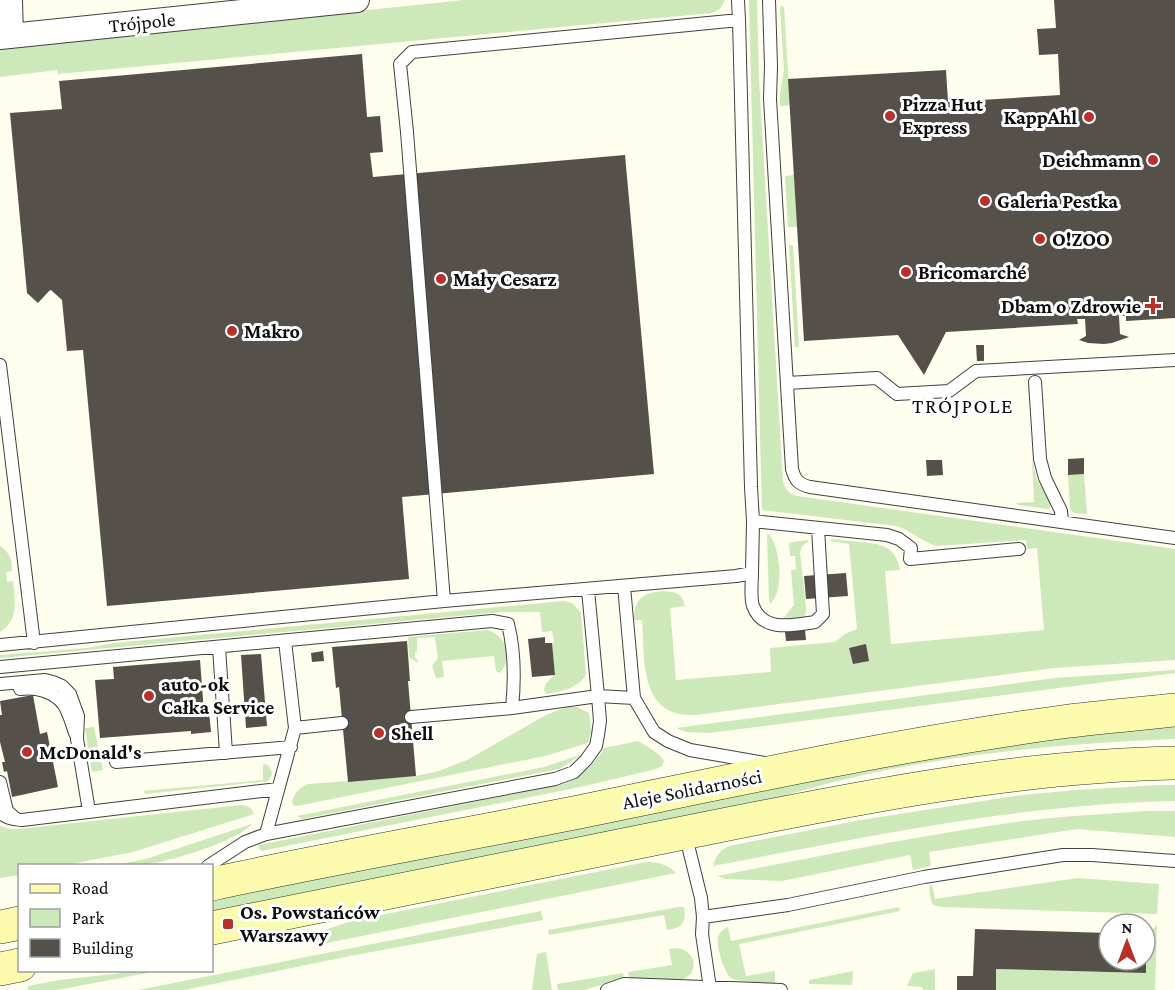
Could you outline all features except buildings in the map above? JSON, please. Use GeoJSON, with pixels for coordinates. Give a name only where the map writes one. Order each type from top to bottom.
{"type":"FeatureCollection","features":[{"type":"Feature","properties":{"kind":"street"},"geometry":{"type":"LineString","coordinates":[[6,36],[10,0]]}},
{"type":"Feature","properties":{"kind":"street","name":"Trójpole"},"geometry":{"type":"LineString","coordinates":[[6,36],[329,1],[357,0]]}},
{"type":"Feature","properties":{"kind":"street","name":"Aleje Solidarności"},"geometry":{"type":"LineString","coordinates":[[213,884],[796,768],[1062,722],[1175,710]]}},
{"type":"Feature","properties":{"kind":"street","name":"Aleje Solidarności"},"geometry":{"type":"LineString","coordinates":[[213,928],[859,798],[975,779],[1071,768],[1175,763]]}},
{"type":"Feature","properties":{"kind":"street"},"geometry":{"type":"LineString","coordinates":[[0,927],[18,923]]}},
{"type":"Feature","properties":{"kind":"street"},"geometry":{"type":"LineString","coordinates":[[0,969],[18,965]]}},
{"type":"Feature","properties":{"kind":"lane"},"geometry":{"type":"LineString","coordinates":[[738,0],[753,521],[753,605],[760,618],[771,625],[815,622],[823,614],[819,528]]}},
{"type":"Feature","properties":{"kind":"lane"},"geometry":{"type":"LineString","coordinates":[[769,0],[770,99],[792,469],[797,482],[803,486],[1062,516],[1175,538]]}},
{"type":"Feature","properties":{"kind":"lane"},"geometry":{"type":"LineString","coordinates":[[444,601],[400,64],[412,52],[739,20]]}},
{"type":"Feature","properties":{"kind":"lane"},"geometry":{"type":"LineString","coordinates":[[787,383],[877,378],[897,394],[949,391],[976,371],[1175,360]]}},
{"type":"Feature","properties":{"kind":"lane"},"geometry":{"type":"LineString","coordinates":[[0,365],[34,643]]}},
{"type":"Feature","properties":{"kind":"lane"},"geometry":{"type":"LineString","coordinates":[[1035,382],[1040,459],[1045,478],[1062,516]]}},
{"type":"Feature","properties":{"kind":"lane"},"geometry":{"type":"LineString","coordinates":[[753,521],[887,535],[899,539],[911,548],[909,559],[1019,549]]}},
{"type":"Feature","properties":{"kind":"lane"},"geometry":{"type":"LineString","coordinates":[[0,645],[752,573]]}},
{"type":"Feature","properties":{"kind":"lane"},"geometry":{"type":"LineString","coordinates":[[624,586],[634,698],[654,732],[679,747],[690,750],[796,768]]}},
{"type":"Feature","properties":{"kind":"lane"},"geometry":{"type":"LineString","coordinates":[[211,864],[245,842],[266,834],[555,779],[574,772],[596,746],[600,722],[588,590]]}},
{"type":"Feature","properties":{"kind":"lane"},"geometry":{"type":"LineString","coordinates":[[0,667],[492,621],[508,624],[512,640],[515,680],[512,708]]}},
{"type":"Feature","properties":{"kind":"lane"},"geometry":{"type":"LineString","coordinates":[[266,834],[295,728],[285,641]]}},
{"type":"Feature","properties":{"kind":"lane"},"geometry":{"type":"LineString","coordinates":[[219,647],[226,753]]}},
{"type":"Feature","properties":{"kind":"lane"},"geometry":{"type":"LineString","coordinates":[[0,684],[45,680],[62,686],[70,694],[78,716],[77,740]]}},
{"type":"Feature","properties":{"kind":"lane"},"geometry":{"type":"LineString","coordinates":[[0,692],[31,687],[57,698],[64,706],[77,740],[89,811]]}},
{"type":"Feature","properties":{"kind":"lane"},"geometry":{"type":"LineString","coordinates":[[411,717],[512,708],[598,696],[634,698]]}},
{"type":"Feature","properties":{"kind":"lane"},"geometry":{"type":"LineString","coordinates":[[295,728],[342,723]]}},
{"type":"Feature","properties":{"kind":"lane"},"geometry":{"type":"LineString","coordinates":[[116,762],[291,747]]}},
{"type":"Feature","properties":{"kind":"lane"},"geometry":{"type":"LineString","coordinates":[[0,782],[7,811],[14,818],[22,820]]}},
{"type":"Feature","properties":{"kind":"lane"},"geometry":{"type":"LineString","coordinates":[[0,812],[12,819],[22,820],[278,789]]}},
{"type":"Feature","properties":{"kind":"lane"},"geometry":{"type":"LineString","coordinates":[[685,832],[701,898],[702,934],[710,988]]}},
{"type":"Feature","properties":{"kind":"lane"},"geometry":{"type":"LineString","coordinates":[[703,917],[788,904],[924,877],[1063,855],[1175,861]]}},
{"type":"Feature","properties":{"kind":"lane"},"geometry":{"type":"LineString","coordinates":[[607,990],[624,984],[781,990]]}},
{"type":"Feature","properties":{"kind":"green space"},"geometry":{"type":"Polygon","coordinates":[[[464,0],[725,0],[720,9],[712,13],[58,74],[57,70],[0,77],[0,48],[464,0]]]}},
{"type":"Feature","properties":{"kind":"green space"},"geometry":{"type":"Polygon","coordinates":[[[749,0],[757,0],[759,79],[783,482],[787,489],[797,496],[1175,549],[1175,660],[1054,668],[696,715],[677,713],[664,707],[655,697],[645,669],[642,620],[634,620],[637,603],[641,598],[653,592],[674,592],[684,602],[685,606],[670,608],[676,680],[771,672],[770,648],[835,642],[845,634],[857,629],[849,544],[831,541],[831,539],[881,545],[895,556],[900,570],[885,571],[891,644],[1044,630],[1037,548],[1027,549],[1026,540],[936,546],[896,526],[762,510],[749,0]]]}},
{"type":"Feature","properties":{"kind":"green space"},"geometry":{"type":"Polygon","coordinates":[[[780,7],[784,7],[790,105],[780,106],[784,71],[780,7]]]}},
{"type":"Feature","properties":{"kind":"green space"},"geometry":{"type":"Polygon","coordinates":[[[794,175],[797,227],[788,227],[785,176],[794,175]]]}},
{"type":"Feature","properties":{"kind":"green space"},"geometry":{"type":"Polygon","coordinates":[[[789,245],[793,245],[799,347],[795,347],[789,245]]]}},
{"type":"Feature","properties":{"kind":"green space"},"geometry":{"type":"Polygon","coordinates":[[[1032,459],[1037,480],[1050,502],[1048,509],[1016,503],[1034,502],[1032,459]]]}},
{"type":"Feature","properties":{"kind":"green space"},"geometry":{"type":"Polygon","coordinates":[[[1084,474],[1087,514],[1074,513],[1070,509],[1068,475],[1084,474]]]}},
{"type":"Feature","properties":{"kind":"green space"},"geometry":{"type":"Polygon","coordinates":[[[767,534],[770,535],[776,550],[779,570],[778,590],[770,604],[769,601],[767,534]]]}},
{"type":"Feature","properties":{"kind":"green space"},"geometry":{"type":"Polygon","coordinates":[[[808,540],[802,546],[800,553],[806,613],[803,619],[782,620],[794,605],[791,570],[796,569],[795,556],[790,556],[789,544],[808,540]]]}},
{"type":"Feature","properties":{"kind":"green space"},"geometry":{"type":"Polygon","coordinates":[[[0,546],[11,560],[12,571],[6,572],[7,582],[13,581],[15,603],[10,622],[0,632],[0,546]]]}},
{"type":"Feature","properties":{"kind":"green space"},"geometry":{"type":"Polygon","coordinates":[[[564,601],[572,603],[581,613],[586,675],[574,686],[547,694],[544,690],[545,685],[555,675],[552,643],[554,642],[552,631],[542,632],[540,612],[502,612],[0,658],[0,655],[87,648],[114,643],[564,601]]]}},
{"type":"Feature","properties":{"kind":"green space"},"geometry":{"type":"Polygon","coordinates":[[[487,630],[499,637],[506,648],[506,661],[500,673],[496,671],[494,656],[442,661],[444,677],[436,678],[432,666],[438,658],[435,637],[417,638],[415,658],[418,663],[409,657],[408,637],[487,630]]]}},
{"type":"Feature","properties":{"kind":"green space"},"geometry":{"type":"Polygon","coordinates":[[[1175,670],[1175,673],[709,733],[686,732],[676,728],[1055,678],[1175,670]]]}},
{"type":"Feature","properties":{"kind":"green space"},"geometry":{"type":"Polygon","coordinates":[[[569,707],[577,707],[589,713],[591,731],[588,743],[545,756],[293,805],[296,793],[308,784],[416,776],[439,771],[469,759],[544,716],[569,707]]]}},
{"type":"Feature","properties":{"kind":"green space"},"geometry":{"type":"Polygon","coordinates":[[[1175,719],[1175,739],[1024,749],[924,763],[825,784],[777,798],[213,915],[213,901],[276,884],[859,766],[1175,719]]]}},
{"type":"Feature","properties":{"kind":"green space"},"geometry":{"type":"Polygon","coordinates":[[[94,727],[103,770],[92,772],[85,728],[94,727]]]}},
{"type":"Feature","properties":{"kind":"green space"},"geometry":{"type":"Polygon","coordinates":[[[638,741],[659,755],[664,761],[662,766],[585,786],[261,851],[258,846],[564,784],[587,769],[604,748],[638,741]]]}},
{"type":"Feature","properties":{"kind":"green space"},"geometry":{"type":"Polygon","coordinates":[[[580,755],[559,769],[302,819],[297,816],[544,767],[580,755]]]}},
{"type":"Feature","properties":{"kind":"green space"},"geometry":{"type":"Polygon","coordinates":[[[264,764],[268,765],[272,773],[268,781],[146,794],[143,791],[263,780],[264,764]]]}},
{"type":"Feature","properties":{"kind":"green space"},"geometry":{"type":"Polygon","coordinates":[[[1175,785],[1175,801],[1117,803],[1000,815],[885,833],[713,866],[718,854],[729,846],[861,820],[1022,795],[1175,785]]]}},
{"type":"Feature","properties":{"kind":"green space"},"geometry":{"type":"Polygon","coordinates":[[[241,805],[249,807],[254,814],[133,852],[71,864],[18,864],[18,875],[0,878],[0,826],[18,829],[241,805]]]}},
{"type":"Feature","properties":{"kind":"green space"},"geometry":{"type":"Polygon","coordinates":[[[1146,811],[1175,811],[1175,837],[1077,829],[929,852],[931,866],[913,870],[910,855],[782,881],[726,879],[717,876],[870,846],[1023,821],[1146,811]]]}},
{"type":"Feature","properties":{"kind":"green space"},"geometry":{"type":"Polygon","coordinates":[[[252,824],[232,838],[168,860],[148,864],[120,864],[146,859],[252,824]]]}},
{"type":"Feature","properties":{"kind":"green space"},"geometry":{"type":"Polygon","coordinates":[[[646,862],[662,864],[676,873],[322,944],[293,942],[351,921],[646,862]]]}},
{"type":"Feature","properties":{"kind":"green space"},"geometry":{"type":"Polygon","coordinates":[[[1078,878],[1159,884],[1157,914],[1157,912],[943,907],[933,905],[930,885],[932,885],[935,899],[1078,878]]]}},
{"type":"Feature","properties":{"kind":"green space"},"geometry":{"type":"Polygon","coordinates":[[[684,907],[684,921],[680,926],[667,930],[664,915],[549,935],[548,930],[684,907]]]}},
{"type":"Feature","properties":{"kind":"green space"},"geometry":{"type":"Polygon","coordinates":[[[899,907],[900,911],[739,944],[746,976],[775,971],[775,983],[746,982],[731,978],[723,965],[719,952],[718,937],[728,927],[731,941],[899,907]]]}},
{"type":"Feature","properties":{"kind":"green space"},"geometry":{"type":"Polygon","coordinates":[[[541,911],[543,920],[184,990],[138,990],[541,911]]]}},
{"type":"Feature","properties":{"kind":"green space"},"geometry":{"type":"Polygon","coordinates":[[[675,948],[688,952],[694,962],[692,972],[688,976],[672,980],[629,978],[628,972],[672,965],[669,949],[675,948]]]}},
{"type":"Feature","properties":{"kind":"green space"},"geometry":{"type":"Polygon","coordinates":[[[546,952],[552,990],[532,990],[537,954],[546,952]]]}},
{"type":"Feature","properties":{"kind":"green space"},"geometry":{"type":"Polygon","coordinates":[[[935,969],[935,990],[907,986],[913,973],[935,969]]]}},
{"type":"Feature","properties":{"kind":"green space"},"geometry":{"type":"Polygon","coordinates":[[[996,969],[1156,972],[1155,990],[996,990],[996,969]]]}},
{"type":"Feature","properties":{"kind":"green space"},"geometry":{"type":"Polygon","coordinates":[[[853,971],[852,985],[809,984],[809,980],[853,971]]]}},
{"type":"Feature","properties":{"kind":"green space"},"geometry":{"type":"Polygon","coordinates":[[[153,972],[57,990],[28,990],[28,986],[59,980],[153,972]]]}},
{"type":"Feature","properties":{"kind":"green space"},"geometry":{"type":"Polygon","coordinates":[[[623,973],[624,978],[584,990],[558,990],[557,984],[623,973]]]}},
{"type":"Feature","properties":{"kind":"place","name":"Pizza Hut Express"},"geometry":{"type":"Point","coordinates":[890,116]}},
{"type":"Feature","properties":{"kind":"place","name":"KappAhl"},"geometry":{"type":"Point","coordinates":[1089,117]}},
{"type":"Feature","properties":{"kind":"place","name":"Deichmann"},"geometry":{"type":"Point","coordinates":[1153,160]}},
{"type":"Feature","properties":{"kind":"place","name":"Galeria Pestka"},"geometry":{"type":"Point","coordinates":[985,201]}},
{"type":"Feature","properties":{"kind":"place","name":"O!ZOO"},"geometry":{"type":"Point","coordinates":[1040,239]}},
{"type":"Feature","properties":{"kind":"place","name":"Bricomarché"},"geometry":{"type":"Point","coordinates":[906,272]}},
{"type":"Feature","properties":{"kind":"place","name":"Mały Cesarz"},"geometry":{"type":"Point","coordinates":[441,279]}},
{"type":"Feature","properties":{"kind":"place","name":"Dbam o Zdrowie"},"geometry":{"type":"Point","coordinates":[1153,306]}},
{"type":"Feature","properties":{"kind":"place","name":"Makro"},"geometry":{"type":"Point","coordinates":[232,331]}},
{"type":"Feature","properties":{"kind":"place","name":"auto-ok Całka Service"},"geometry":{"type":"Point","coordinates":[149,696]}},
{"type":"Feature","properties":{"kind":"place","name":"Shell"},"geometry":{"type":"Point","coordinates":[379,733]}},
{"type":"Feature","properties":{"kind":"place","name":"McDonald's"},"geometry":{"type":"Point","coordinates":[27,752]}},
{"type":"Feature","properties":{"kind":"place","name":"Os. Powstańców Warszawy"},"geometry":{"type":"Point","coordinates":[228,924]}},
{"type":"Feature","properties":{"kind":"district","name":"TRÓJPOLE"},"geometry":{"type":"Point","coordinates":[963,406]}}]}
